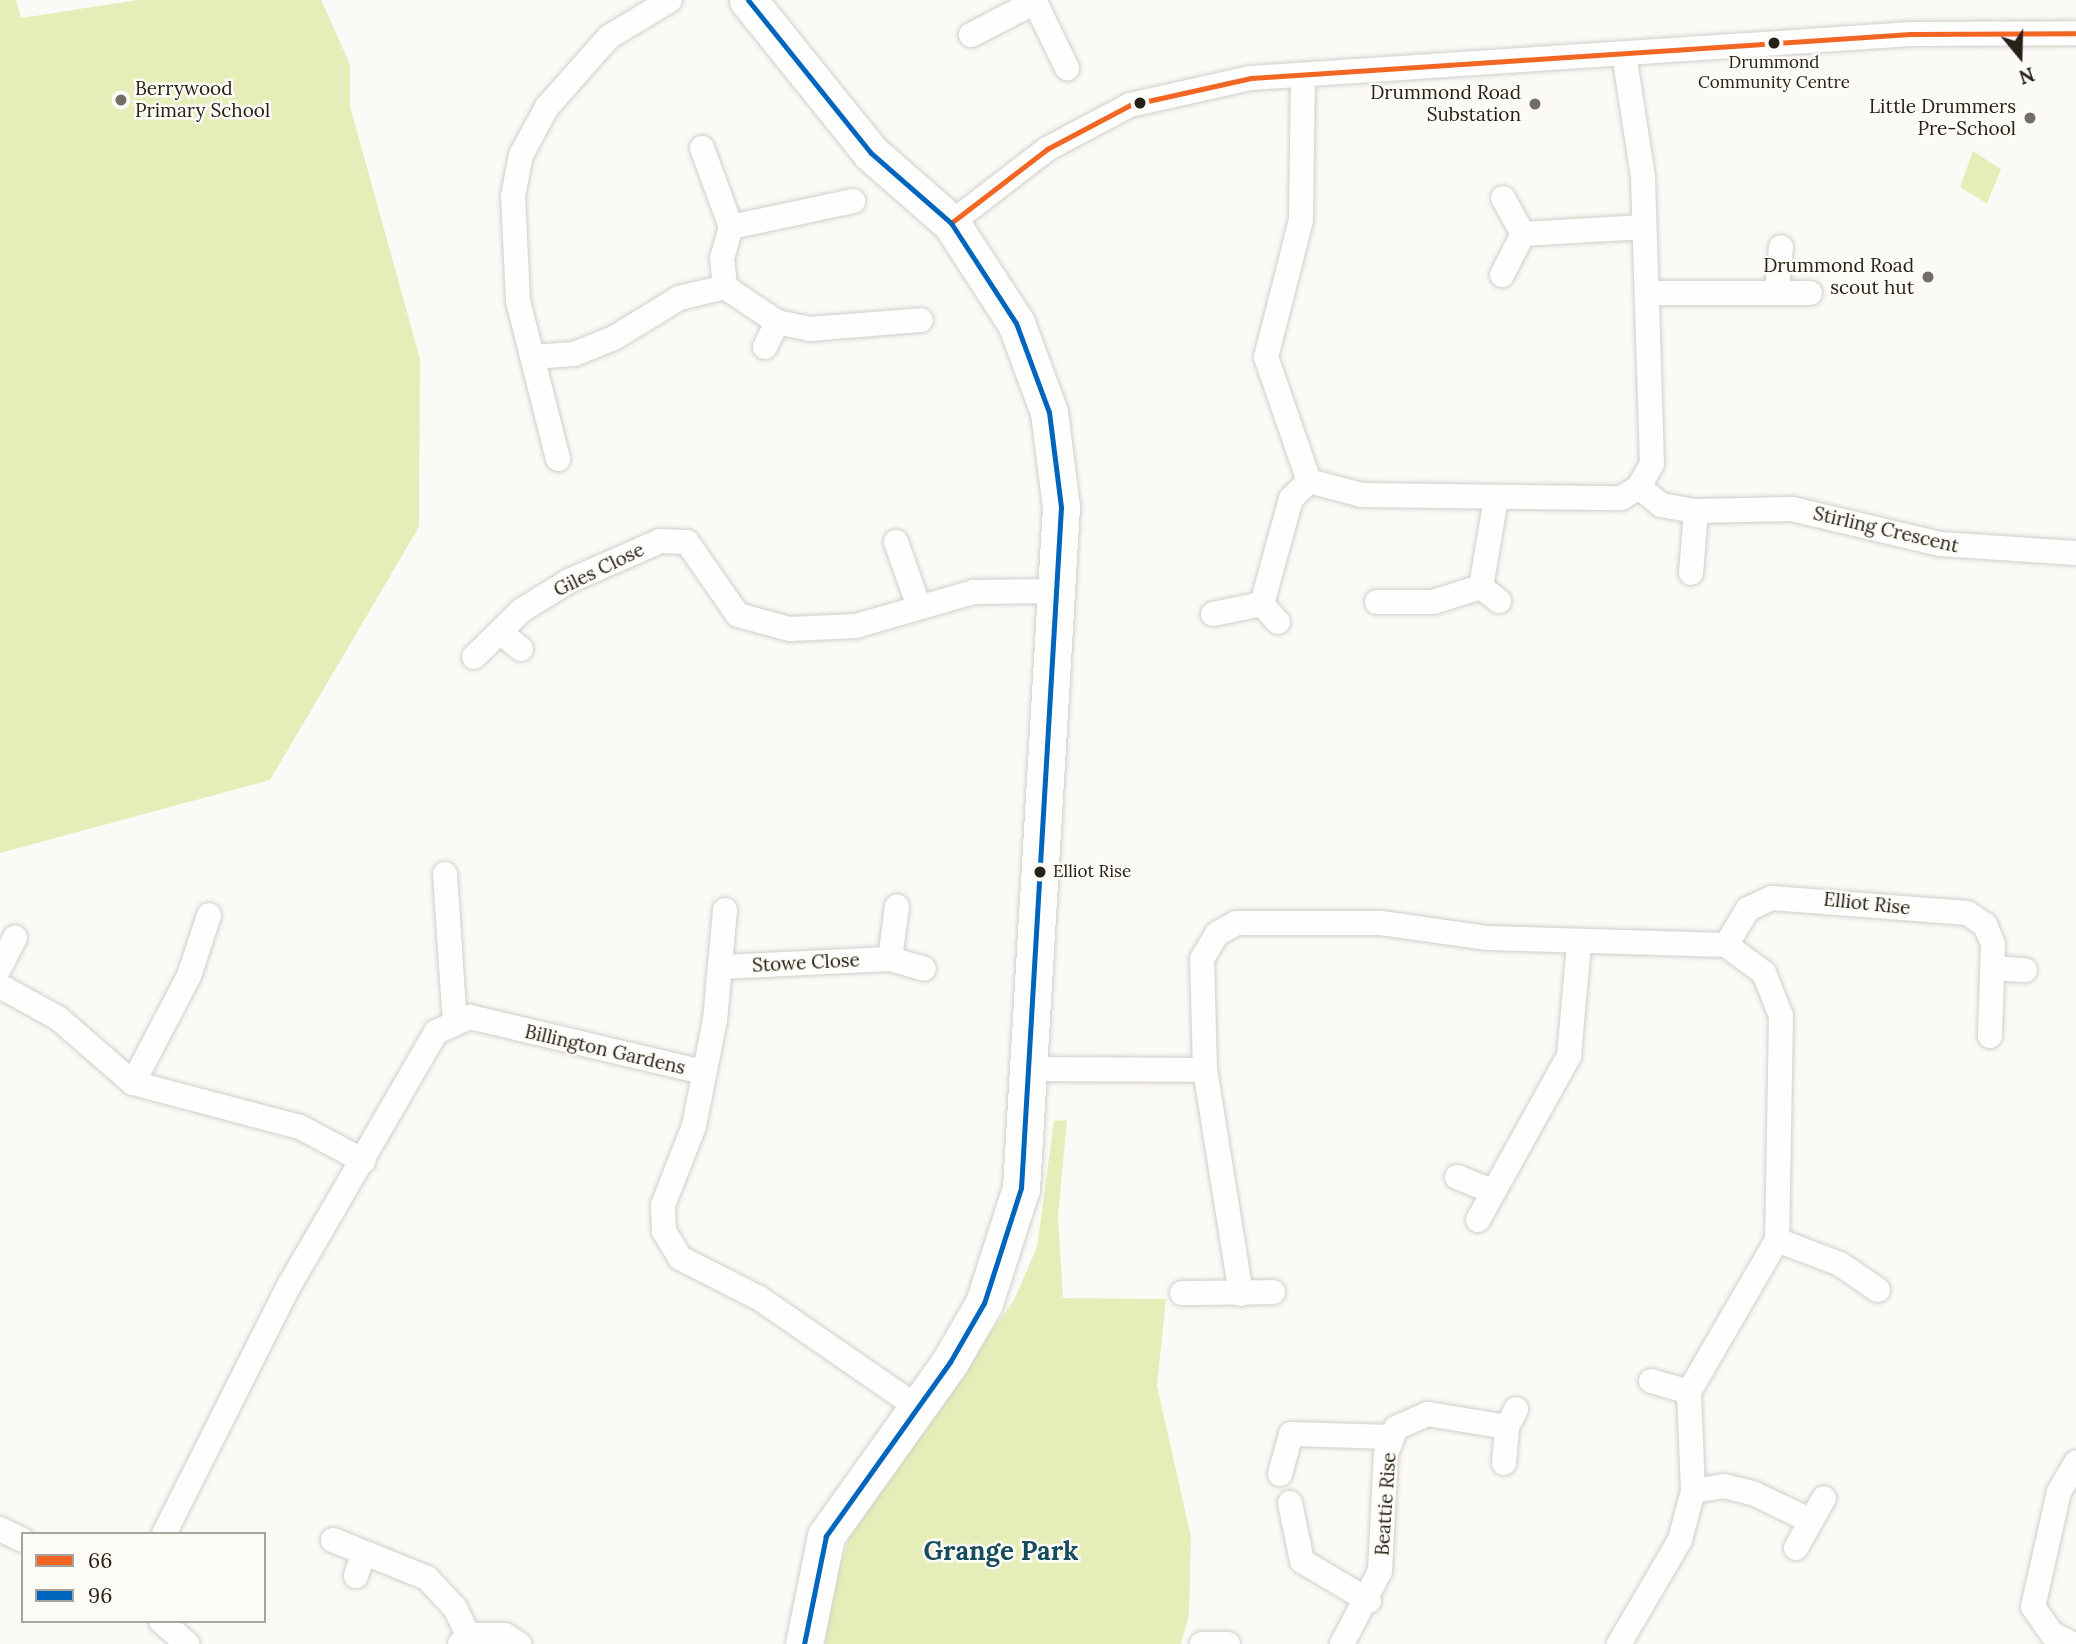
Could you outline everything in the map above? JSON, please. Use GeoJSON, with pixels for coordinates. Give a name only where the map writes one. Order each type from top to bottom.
{"type":"FeatureCollection","features":[{"type":"Feature","properties":{"kind":"street"},"geometry":{"type":"LineString","coordinates":[[558,459],[532,357],[513,252],[513,196],[522,155],[547,107],[609,37],[670,0]]}},
{"type":"Feature","properties":{"kind":"street"},"geometry":{"type":"LineString","coordinates":[[748,0],[871,153],[951,223],[1016,323],[1049,412],[1060,506],[1031,1069],[1021,1188],[996,1278],[950,1362],[826,1536],[804,1644]]}},
{"type":"Feature","properties":{"kind":"street"},"geometry":{"type":"LineString","coordinates":[[971,35],[1034,1],[1067,68]]}},
{"type":"Feature","properties":{"kind":"street"},"geometry":{"type":"LineString","coordinates":[[951,223],[1047,149],[1130,105],[1251,78],[1911,34],[2076,33]]}},
{"type":"Feature","properties":{"kind":"street"},"geometry":{"type":"LineString","coordinates":[[1309,481],[1362,495],[1496,498],[1621,498],[1639,486],[1652,464],[1648,293],[1643,177],[1624,54]]}},
{"type":"Feature","properties":{"kind":"street"},"geometry":{"type":"LineString","coordinates":[[1303,76],[1301,220],[1266,357],[1309,481]]}},
{"type":"Feature","properties":{"kind":"street"},"geometry":{"type":"LineString","coordinates":[[702,148],[731,227],[722,258],[725,287]]}},
{"type":"Feature","properties":{"kind":"street"},"geometry":{"type":"LineString","coordinates":[[1503,198],[1523,234]]}},
{"type":"Feature","properties":{"kind":"street"},"geometry":{"type":"LineString","coordinates":[[731,227],[853,201]]}},
{"type":"Feature","properties":{"kind":"street"},"geometry":{"type":"LineString","coordinates":[[1523,234],[1644,227]]}},
{"type":"Feature","properties":{"kind":"street"},"geometry":{"type":"LineString","coordinates":[[1502,275],[1523,234]]}},
{"type":"Feature","properties":{"kind":"street"},"geometry":{"type":"LineString","coordinates":[[1777,289],[1781,247]]}},
{"type":"Feature","properties":{"kind":"street"},"geometry":{"type":"LineString","coordinates":[[532,357],[574,354],[614,338],[679,298],[725,287],[777,322],[834,331],[921,320]]}},
{"type":"Feature","properties":{"kind":"street"},"geometry":{"type":"LineString","coordinates":[[1648,293],[1777,289],[1810,293]]}},
{"type":"Feature","properties":{"kind":"street"},"geometry":{"type":"LineString","coordinates":[[765,347],[777,322]]}},
{"type":"Feature","properties":{"kind":"street"},"geometry":{"type":"LineString","coordinates":[[1213,614],[1270,613],[1291,499],[1309,481]]}},
{"type":"Feature","properties":{"kind":"street","name":"Stirling Crescent"},"geometry":{"type":"LineString","coordinates":[[1639,486],[1661,505],[1696,512],[1792,509],[1940,544],[2076,553]]}},
{"type":"Feature","properties":{"kind":"street"},"geometry":{"type":"LineString","coordinates":[[1377,602],[1433,602],[1490,594],[1496,498]]}},
{"type":"Feature","properties":{"kind":"street"},"geometry":{"type":"LineString","coordinates":[[1691,573],[1696,512]]}},
{"type":"Feature","properties":{"kind":"street","name":"Giles Close"},"geometry":{"type":"LineString","coordinates":[[474,657],[500,632],[569,581],[660,541],[687,542],[737,615],[762,625],[856,626],[974,592],[1055,591]]}},
{"type":"Feature","properties":{"kind":"street"},"geometry":{"type":"LineString","coordinates":[[896,542],[919,607]]}},
{"type":"Feature","properties":{"kind":"street"},"geometry":{"type":"LineString","coordinates":[[500,632],[521,649]]}},
{"type":"Feature","properties":{"kind":"street"},"geometry":{"type":"LineString","coordinates":[[165,1532],[290,1284],[364,1161],[436,1032],[456,1023],[444,874]]}},
{"type":"Feature","properties":{"kind":"street","name":"Elliot Rise"},"geometry":{"type":"LineString","coordinates":[[1726,945],[1748,909],[1772,898],[1806,897],[1967,913],[1985,925],[1994,968],[1990,1036]]}},
{"type":"Feature","properties":{"kind":"street"},"geometry":{"type":"LineString","coordinates":[[890,958],[897,906]]}},
{"type":"Feature","properties":{"kind":"street"},"geometry":{"type":"LineString","coordinates":[[702,1072],[722,967],[726,910]]}},
{"type":"Feature","properties":{"kind":"street"},"geometry":{"type":"LineString","coordinates":[[133,1083],[189,976],[209,915]]}},
{"type":"Feature","properties":{"kind":"street"},"geometry":{"type":"LineString","coordinates":[[1241,1294],[1205,1070],[1202,959],[1217,934],[1236,923],[1381,923],[1579,943],[1726,945],[1764,974],[1781,1016],[1777,1240],[1689,1392],[1693,1491],[1680,1540],[1619,1644]]}},
{"type":"Feature","properties":{"kind":"street"},"geometry":{"type":"LineString","coordinates":[[0,967],[15,938]]}},
{"type":"Feature","properties":{"kind":"street"},"geometry":{"type":"LineString","coordinates":[[1478,1220],[1491,1191],[1569,1056],[1579,943]]}},
{"type":"Feature","properties":{"kind":"street","name":"Stowe Close"},"geometry":{"type":"LineString","coordinates":[[722,967],[890,958],[924,968]]}},
{"type":"Feature","properties":{"kind":"street"},"geometry":{"type":"LineString","coordinates":[[1994,968],[2025,970]]}},
{"type":"Feature","properties":{"kind":"street"},"geometry":{"type":"LineString","coordinates":[[0,986],[58,1018],[133,1083],[288,1123],[364,1161]]}},
{"type":"Feature","properties":{"kind":"street","name":"Billington Gardens"},"geometry":{"type":"LineString","coordinates":[[456,1023],[470,1017],[702,1072],[694,1126],[663,1205],[664,1231],[680,1258],[759,1298],[917,1406]]}},
{"type":"Feature","properties":{"kind":"street"},"geometry":{"type":"LineString","coordinates":[[1031,1069],[1205,1070]]}},
{"type":"Feature","properties":{"kind":"street"},"geometry":{"type":"LineString","coordinates":[[1457,1177],[1491,1191]]}},
{"type":"Feature","properties":{"kind":"street"},"geometry":{"type":"LineString","coordinates":[[1777,1240],[1843,1257],[1878,1290]]}},
{"type":"Feature","properties":{"kind":"street"},"geometry":{"type":"LineString","coordinates":[[1182,1293],[1273,1292]]}},
{"type":"Feature","properties":{"kind":"street"},"geometry":{"type":"LineString","coordinates":[[1651,1381],[1689,1392]]}},
{"type":"Feature","properties":{"kind":"street","name":"Beattie Rise"},"geometry":{"type":"LineString","coordinates":[[1342,1644],[1369,1601],[1387,1534],[1392,1437],[1396,1428],[1428,1414],[1512,1418],[1504,1463]]}},
{"type":"Feature","properties":{"kind":"street"},"geometry":{"type":"LineString","coordinates":[[1280,1474],[1291,1434],[1392,1437]]}},
{"type":"Feature","properties":{"kind":"street"},"geometry":{"type":"LineString","coordinates":[[2072,1644],[2052,1634],[2033,1607],[2059,1492],[2076,1462]]}},
{"type":"Feature","properties":{"kind":"street"},"geometry":{"type":"LineString","coordinates":[[1693,1491],[1724,1486],[1755,1494],[1811,1521]]}},
{"type":"Feature","properties":{"kind":"street"},"geometry":{"type":"LineString","coordinates":[[1796,1548],[1824,1498]]}},
{"type":"Feature","properties":{"kind":"street"},"geometry":{"type":"LineString","coordinates":[[1290,1503],[1302,1561],[1369,1601]]}},
{"type":"Feature","properties":{"kind":"street"},"geometry":{"type":"LineString","coordinates":[[0,1529],[21,1539]]}},
{"type":"Feature","properties":{"kind":"street"},"geometry":{"type":"LineString","coordinates":[[333,1540],[359,1565],[426,1578],[455,1608],[464,1639],[505,1635],[519,1644]]}},
{"type":"Feature","properties":{"kind":"street"},"geometry":{"type":"LineString","coordinates":[[163,1623],[187,1644]]}},
{"type":"Feature","properties":{"kind":"street"},"geometry":{"type":"LineString","coordinates":[[1202,1644],[1228,1644]]}},
{"type":"Feature","properties":{"kind":"green space"},"geometry":{"type":"Polygon","coordinates":[[[0,0],[16,0],[21,18],[138,0],[321,0],[350,64],[350,106],[420,359],[419,527],[270,780],[0,853],[0,0]]]}},
{"type":"Feature","properties":{"kind":"green space"},"geometry":{"type":"Polygon","coordinates":[[[1973,151],[2001,169],[1987,204],[1960,187],[1973,151]]]}},
{"type":"Feature","properties":{"kind":"green space"},"geometry":{"type":"Polygon","coordinates":[[[1067,1120],[1058,1216],[1063,1298],[1166,1299],[1157,1386],[1191,1537],[1189,1615],[1181,1644],[825,1644],[837,1574],[856,1518],[1014,1300],[1037,1247],[1054,1121],[1067,1120]]]}},
{"type":"Feature","properties":{"kind":"transit line","name":"96"},"geometry":{"type":"LineString","coordinates":[[748,0],[871,153],[951,223],[1016,323],[1049,412],[1061,507],[1021,1188],[984,1303],[950,1362],[826,1536],[804,1644]]}},
{"type":"Feature","properties":{"kind":"transit line","name":"66"},"geometry":{"type":"LineString","coordinates":[[951,223],[1047,149],[1130,105],[1251,78],[1911,34],[2076,33]]}},
{"type":"Feature","properties":{"kind":"place","name":"Drummond Community Centre"},"geometry":{"type":"Point","coordinates":[1774,43]}},
{"type":"Feature","properties":{"kind":"place","name":"Berrywood Primary School"},"geometry":{"type":"Point","coordinates":[121,100]}},
{"type":"Feature","properties":{"kind":"place","name":"Drummond Road Substation"},"geometry":{"type":"Point","coordinates":[1535,104]}},
{"type":"Feature","properties":{"kind":"place","name":"Little Drummers Pre-School"},"geometry":{"type":"Point","coordinates":[2030,118]}},
{"type":"Feature","properties":{"kind":"place","name":"Drummond Road scout hut"},"geometry":{"type":"Point","coordinates":[1928,277]}},
{"type":"Feature","properties":{"kind":"place","name":"Elliot Rise"},"geometry":{"type":"Point","coordinates":[1040,872]}},
{"type":"Feature","properties":{"kind":"district","name":"Grange Park"},"geometry":{"type":"Point","coordinates":[1001,1551]}}]}
